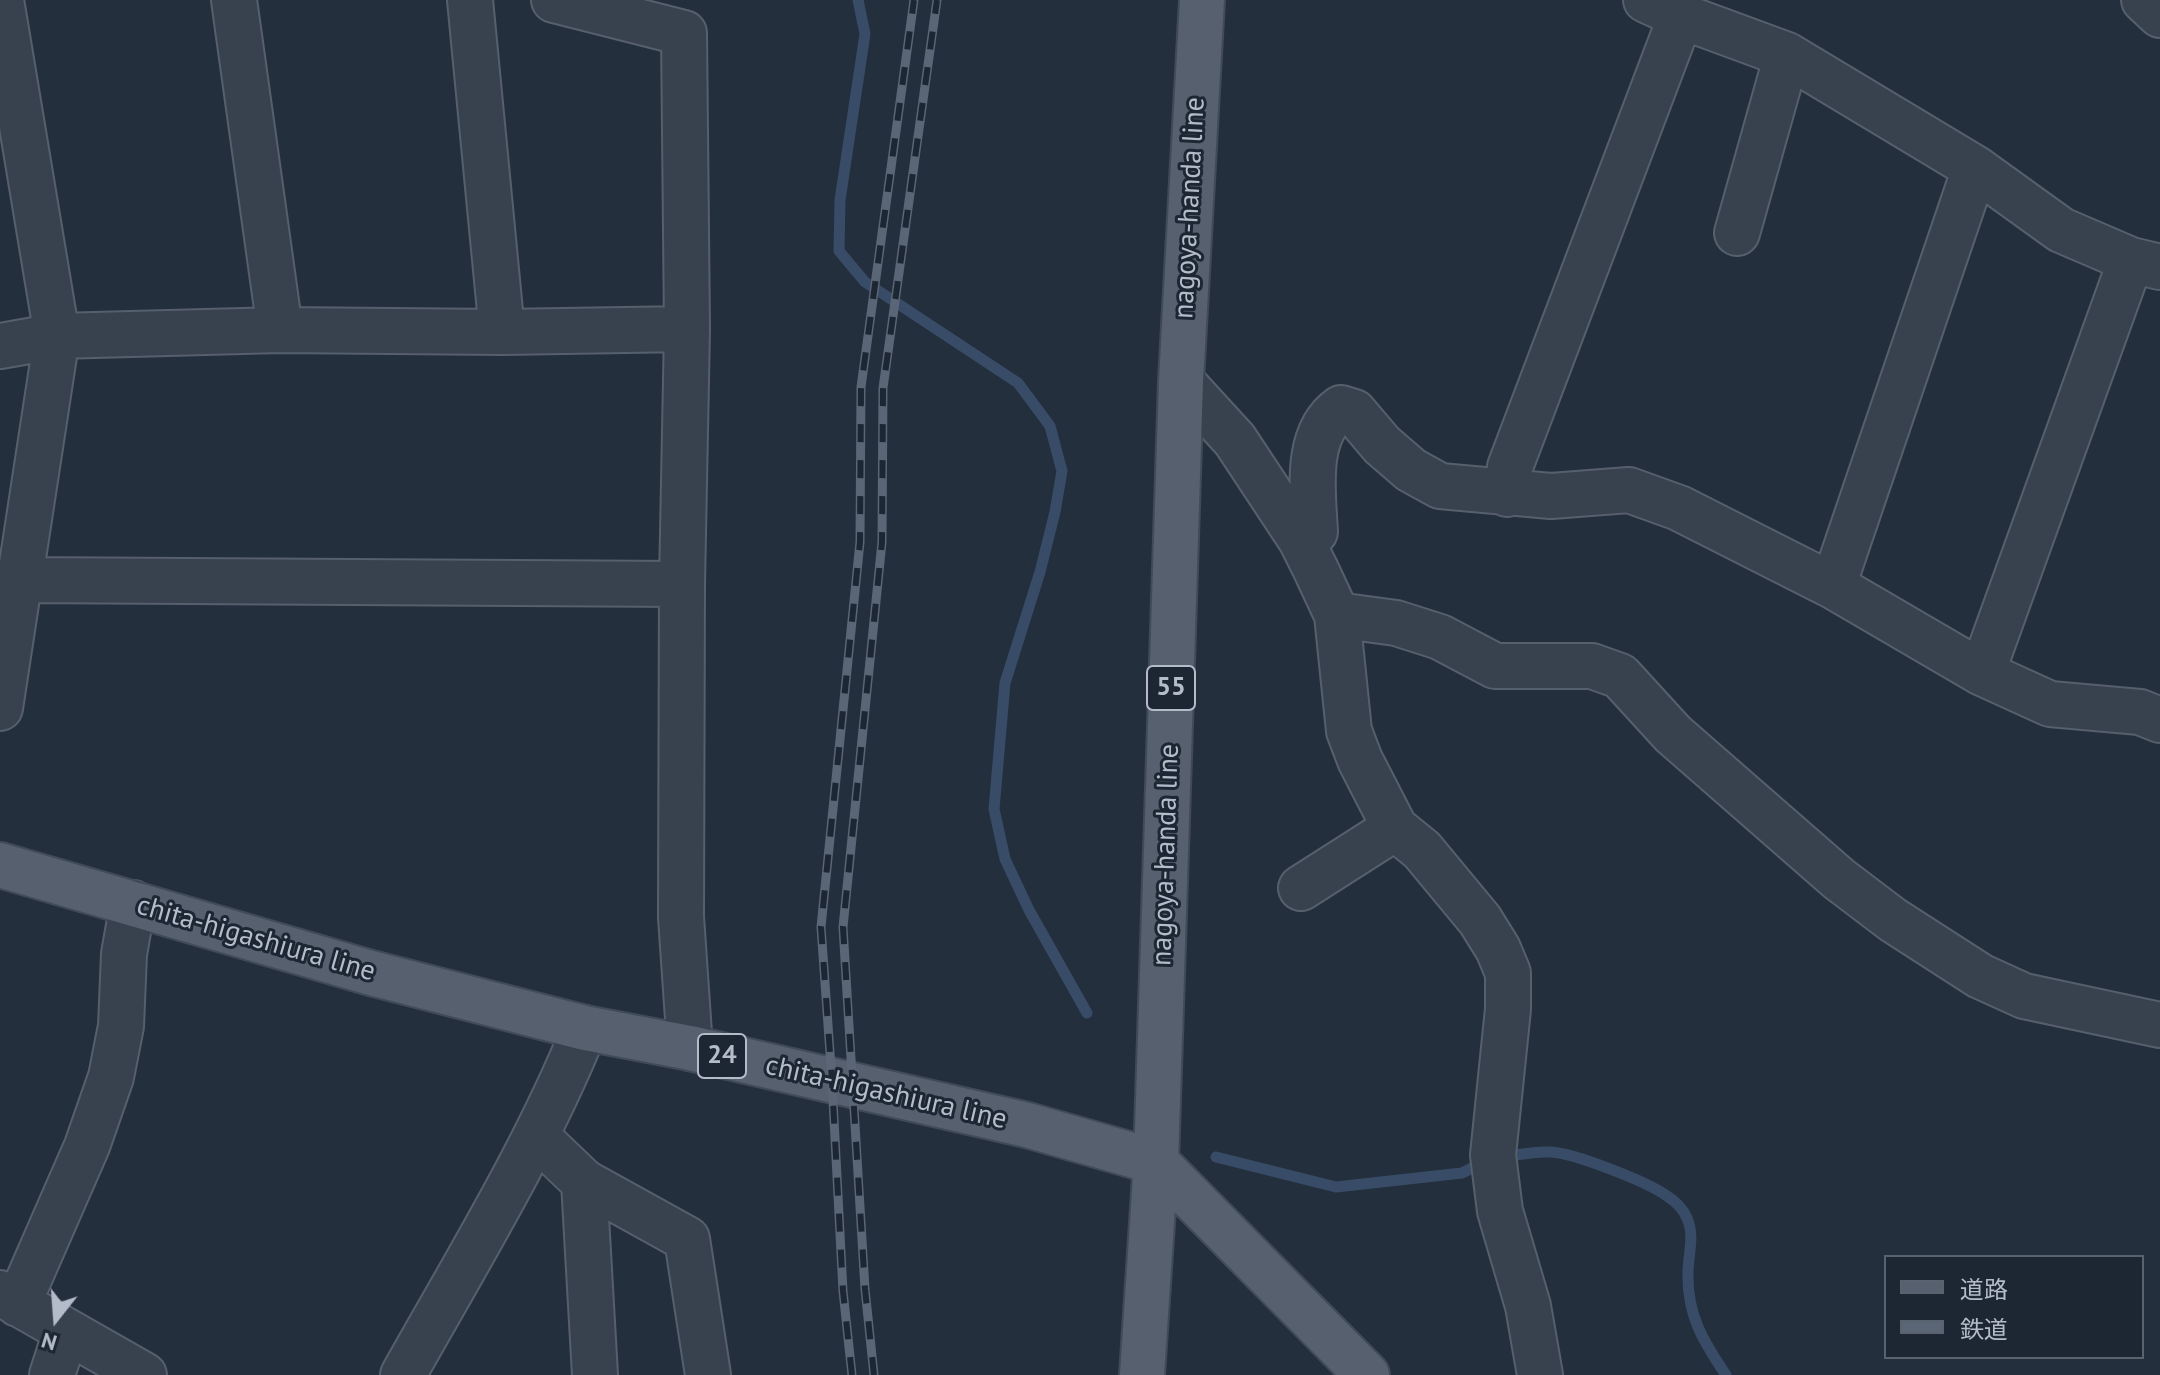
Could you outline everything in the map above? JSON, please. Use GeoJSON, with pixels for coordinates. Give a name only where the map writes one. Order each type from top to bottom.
{"type":"FeatureCollection","features":[{"type":"Feature","properties":{"kind":"main road","name":"nagoya-handa line"},"geometry":{"type":"LineString","coordinates":[[1142,1375],[1156,1162],[1181,381],[1202,0]]}},
{"type":"Feature","properties":{"kind":"main road","name":"chita-higashiura line"},"geometry":{"type":"LineString","coordinates":[[0,865],[371,973],[585,1028],[690,1048],[1027,1125],[1156,1162],[1367,1375]]}},
{"type":"Feature","properties":{"kind":"street"},"geometry":{"type":"LineString","coordinates":[[0,708],[10,582],[57,336],[1,0]]}},
{"type":"Feature","properties":{"kind":"street"},"geometry":{"type":"LineString","coordinates":[[470,0],[502,332]]}},
{"type":"Feature","properties":{"kind":"street"},"geometry":{"type":"LineString","coordinates":[[554,0],[684,33],[687,329],[681,917],[690,1048]]}},
{"type":"Feature","properties":{"kind":"street"},"geometry":{"type":"LineString","coordinates":[[2144,0],[2160,15]]}},
{"type":"Feature","properties":{"kind":"street"},"geometry":{"type":"LineString","coordinates":[[241,1],[280,330]]}},
{"type":"Feature","properties":{"kind":"street"},"geometry":{"type":"LineString","coordinates":[[1507,494],[1510,467],[1663,8],[1787,55],[1975,168],[2061,230],[2145,263],[1982,673]]}},
{"type":"Feature","properties":{"kind":"street"},"geometry":{"type":"LineString","coordinates":[[1737,233],[1787,55]]}},
{"type":"Feature","properties":{"kind":"street"},"geometry":{"type":"LineString","coordinates":[[1833,586],[1975,168]]}},
{"type":"Feature","properties":{"kind":"street"},"geometry":{"type":"LineString","coordinates":[[0,346],[57,336],[280,330],[502,332],[687,329]]}},
{"type":"Feature","properties":{"kind":"street"},"geometry":{"type":"LineString","coordinates":[[1181,381],[1235,440],[1301,540],[1337,615],[1349,731],[1360,760],[1395,828],[1422,850],[1480,920],[1508,973],[1508,1009],[1493,1155],[1500,1211],[1528,1306],[1540,1375]]}},
{"type":"Feature","properties":{"kind":"street"},"geometry":{"type":"LineString","coordinates":[[1301,540],[1315,532],[1312,478],[1317,443],[1331,415],[1341,408],[1354,412],[1382,445],[1411,470],[1440,486],[1551,496],[1629,490],[1679,508],[1833,586],[1982,673],[2050,704],[2140,712],[2160,720]]}},
{"type":"Feature","properties":{"kind":"street"},"geometry":{"type":"LineString","coordinates":[[10,582],[682,584]]}},
{"type":"Feature","properties":{"kind":"street"},"geometry":{"type":"LineString","coordinates":[[1337,615],[1396,623],[1426,632],[1495,666],[1592,666],[1620,676],[1673,734],[1839,879],[1893,920],[1980,976],[2024,996],[2160,1025]]}},
{"type":"Feature","properties":{"kind":"street"},"geometry":{"type":"LineString","coordinates":[[1301,888],[1395,828]]}},
{"type":"Feature","properties":{"kind":"street"},"geometry":{"type":"LineString","coordinates":[[133,903],[124,954],[121,1026],[111,1077],[87,1146],[9,1298],[144,1375]]}},
{"type":"Feature","properties":{"kind":"street"},"geometry":{"type":"LineString","coordinates":[[403,1375],[536,1136],[560,1089],[585,1028]]}},
{"type":"Feature","properties":{"kind":"street"},"geometry":{"type":"LineString","coordinates":[[536,1136],[584,1182],[687,1239],[708,1375]]}},
{"type":"Feature","properties":{"kind":"street"},"geometry":{"type":"LineString","coordinates":[[584,1182],[595,1375]]}},
{"type":"Feature","properties":{"kind":"street"},"geometry":{"type":"LineString","coordinates":[[52,1375],[66,1332]]}},
{"type":"Feature","properties":{"kind":"waterway"},"geometry":{"type":"LineString","coordinates":[[858,0],[865,34],[840,200],[839,251],[865,282],[1018,383],[1050,426],[1062,471],[1040,572],[1005,683],[994,809],[1005,859],[1029,910],[1087,1013]]}},
{"type":"Feature","properties":{"kind":"waterway"},"geometry":{"type":"LineString","coordinates":[[1502,1157],[1545,1152],[1576,1157],[1644,1183],[1676,1203],[1685,1215],[1691,1232],[1688,1273],[1690,1302],[1704,1339],[1726,1375]]}},
{"type":"Feature","properties":{"kind":"waterway"},"geometry":{"type":"LineString","coordinates":[[1216,1157],[1336,1187],[1462,1173],[1486,1161]]}},
{"type":"Feature","properties":{"kind":"railway"},"geometry":{"type":"LineString","coordinates":[[852,1375],[843,1291],[821,927],[860,542],[861,387],[914,0]]}},
{"type":"Feature","properties":{"kind":"railway"},"geometry":{"type":"LineString","coordinates":[[874,1375],[865,1289],[843,927],[882,542],[883,388],[937,0]]}}]}
